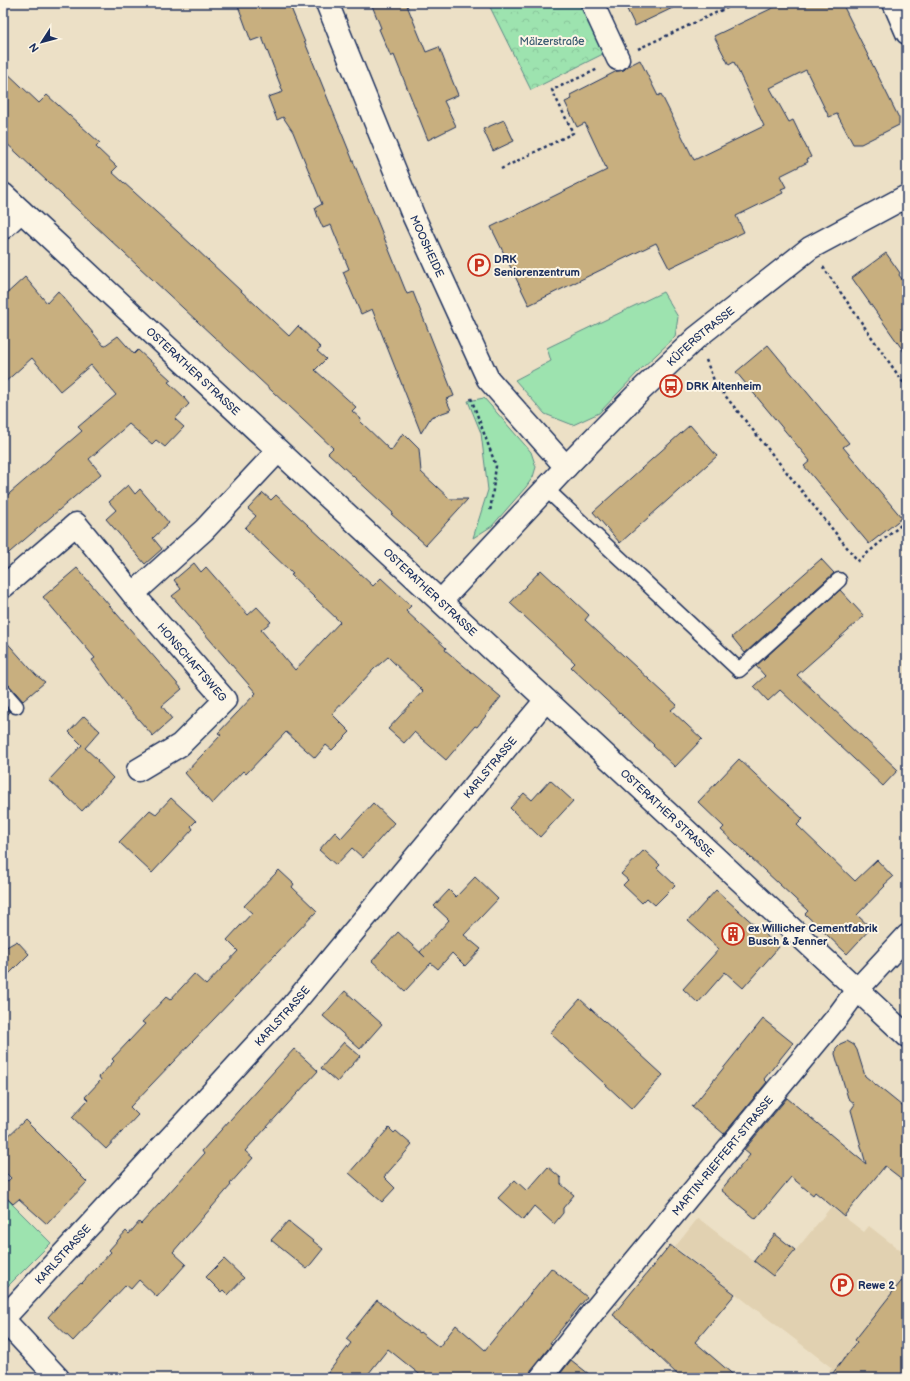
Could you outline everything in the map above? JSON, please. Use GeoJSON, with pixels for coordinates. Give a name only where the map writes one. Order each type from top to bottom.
{"type":"FeatureCollection","features":[{"type":"Feature","properties":{"kind":"street","name":"MOOSHEIDE"},"geometry":{"type":"LineString","coordinates":[[327,3],[413,214],[488,379],[566,467]]}},
{"type":"Feature","properties":{"kind":"street"},"geometry":{"type":"LineString","coordinates":[[592,3],[618,59]]}},
{"type":"Feature","properties":{"kind":"street"},"geometry":{"type":"LineString","coordinates":[[894,3],[907,34]]}},
{"type":"Feature","properties":{"kind":"street","name":"OSTERATHER STRASSE"},"geometry":{"type":"LineString","coordinates":[[3,194],[907,1036]]}},
{"type":"Feature","properties":{"kind":"street","name":"KÜFERSTRASSE"},"geometry":{"type":"LineString","coordinates":[[441,601],[566,467],[638,393],[696,338],[810,248],[907,196]]}},
{"type":"Feature","properties":{"kind":"street"},"geometry":{"type":"LineString","coordinates":[[3,228],[21,211]]}},
{"type":"Feature","properties":{"kind":"street"},"geometry":{"type":"LineString","coordinates":[[133,594],[204,530],[278,451]]}},
{"type":"Feature","properties":{"kind":"street","name":"HONSCHAFTSWEG"},"geometry":{"type":"LineString","coordinates":[[3,587],[76,524],[133,594],[225,700],[180,745],[138,770]]}},
{"type":"Feature","properties":{"kind":"street","name":"KARLSTRASSE"},"geometry":{"type":"LineString","coordinates":[[3,1319],[291,1007],[546,700]]}},
{"type":"Feature","properties":{"kind":"street","name":"MARTIN-RIEFFERT-STRASSE"},"geometry":{"type":"LineString","coordinates":[[541,1378],[598,1306],[838,1016],[857,990],[907,936]]}},
{"type":"Feature","properties":{"kind":"street"},"geometry":{"type":"LineString","coordinates":[[3,1319],[58,1378]]}},
{"type":"Feature","properties":{"kind":"lane"},"geometry":{"type":"LineString","coordinates":[[546,489],[739,670],[839,580]]}},
{"type":"Feature","properties":{"kind":"lane"},"geometry":{"type":"LineString","coordinates":[[3,691],[16,706]]}},
{"type":"Feature","properties":{"kind":"path"},"geometry":{"type":"LineString","coordinates":[[810,248],[907,388]]}},
{"type":"Feature","properties":{"kind":"path"},"geometry":{"type":"LineString","coordinates":[[696,338],[715,383],[858,561],[907,520]]}},
{"type":"Feature","properties":{"kind":"path"},"geometry":{"type":"LineString","coordinates":[[488,379],[470,394],[496,466],[490,518]]}},
{"type":"Feature","properties":{"kind":"shaded area","name":"Rewe 2"},"geometry":{"type":"Polygon","coordinates":[[[831,1207],[864,1232],[869,1226],[901,1251],[907,1244],[907,1378],[824,1378],[832,1368],[675,1247],[698,1218],[774,1277],[831,1207]]]}},
{"type":"Feature","properties":{"kind":"green space","name":"Mälzerstraße"},"geometry":{"type":"Polygon","coordinates":[[[488,3],[587,3],[611,50],[531,90],[488,3]]]}},
{"type":"Feature","properties":{"kind":"green space"},"geometry":{"type":"Polygon","coordinates":[[[663,292],[678,317],[675,337],[641,369],[599,413],[573,425],[545,414],[515,380],[551,361],[547,348],[663,292]]]}},
{"type":"Feature","properties":{"kind":"green space"},"geometry":{"type":"Polygon","coordinates":[[[484,398],[531,452],[536,467],[533,477],[526,487],[492,526],[473,538],[488,490],[481,433],[468,401],[484,398]]]}},
{"type":"Feature","properties":{"kind":"green space"},"geometry":{"type":"Polygon","coordinates":[[[3,1195],[51,1243],[7,1287],[3,1287],[3,1195]]]}},
{"type":"Feature","properties":{"kind":"building"},"geometry":{"type":"Polygon","coordinates":[[[237,3],[289,3],[407,294],[413,292],[454,396],[446,399],[451,410],[431,417],[421,433],[372,309],[361,314],[343,272],[349,269],[331,225],[323,228],[318,217],[315,208],[322,204],[293,132],[283,117],[277,120],[268,97],[283,92],[262,37],[251,41],[237,3]]]}},
{"type":"Feature","properties":{"kind":"building"},"geometry":{"type":"Polygon","coordinates":[[[371,3],[406,3],[426,52],[439,47],[458,95],[444,101],[456,126],[428,140],[394,55],[391,57],[379,29],[381,28],[371,3]]]}},
{"type":"Feature","properties":{"kind":"building"},"geometry":{"type":"Polygon","coordinates":[[[624,3],[683,3],[635,26],[624,3]]]}},
{"type":"Feature","properties":{"kind":"building"},"geometry":{"type":"Polygon","coordinates":[[[783,3],[842,3],[899,118],[899,125],[861,144],[853,144],[837,114],[829,117],[806,70],[770,88],[789,122],[793,120],[811,157],[807,159],[808,162],[780,176],[786,187],[781,189],[783,193],[736,216],[744,232],[669,268],[656,243],[529,305],[491,227],[607,170],[585,123],[577,127],[565,102],[572,99],[570,95],[617,71],[624,70],[628,66],[640,60],[658,96],[661,94],[694,160],[764,126],[734,62],[729,65],[714,36],[783,3]]]}},
{"type":"Feature","properties":{"kind":"building"},"geometry":{"type":"Polygon","coordinates":[[[3,69],[39,103],[47,95],[100,143],[96,147],[117,167],[112,172],[289,336],[298,326],[321,348],[317,351],[326,359],[315,370],[356,407],[352,411],[361,419],[360,421],[391,451],[403,433],[419,449],[421,472],[450,499],[468,499],[426,545],[391,514],[393,513],[328,453],[333,448],[3,140],[3,69]]]}},
{"type":"Feature","properties":{"kind":"building"},"geometry":{"type":"Polygon","coordinates":[[[504,120],[514,141],[493,151],[483,129],[504,120]]]}},
{"type":"Feature","properties":{"kind":"building"},"geometry":{"type":"Polygon","coordinates":[[[886,253],[907,286],[907,356],[852,278],[886,253]]]}},
{"type":"Feature","properties":{"kind":"building"},"geometry":{"type":"Polygon","coordinates":[[[25,277],[47,303],[58,291],[104,346],[118,336],[134,354],[138,350],[171,380],[168,382],[185,398],[189,404],[175,419],[184,427],[165,447],[156,440],[152,444],[129,424],[89,459],[101,474],[3,558],[3,499],[82,431],[78,427],[116,395],[91,365],[60,391],[32,358],[3,384],[3,297],[25,277]]]}},
{"type":"Feature","properties":{"kind":"building"},"geometry":{"type":"Polygon","coordinates":[[[768,345],[849,443],[843,447],[902,518],[869,544],[804,466],[810,461],[736,372],[768,345]]]}},
{"type":"Feature","properties":{"kind":"building"},"geometry":{"type":"Polygon","coordinates":[[[690,425],[717,456],[620,543],[593,512],[690,425]]]}},
{"type":"Feature","properties":{"kind":"building"},"geometry":{"type":"Polygon","coordinates":[[[128,485],[135,494],[140,489],[169,523],[153,538],[162,549],[145,564],[106,519],[116,510],[109,502],[128,485]]]}},
{"type":"Feature","properties":{"kind":"building"},"geometry":{"type":"Polygon","coordinates":[[[263,493],[271,500],[276,495],[373,586],[381,578],[411,606],[406,611],[446,648],[445,650],[501,697],[477,727],[475,726],[446,760],[414,732],[404,743],[388,729],[423,691],[388,657],[374,669],[332,714],[350,732],[332,750],[326,745],[315,758],[286,732],[246,774],[243,771],[212,804],[185,773],[221,735],[218,733],[256,693],[172,596],[181,589],[174,580],[194,563],[201,572],[206,567],[248,615],[257,607],[271,622],[261,630],[295,670],[340,622],[245,528],[256,516],[248,509],[263,493]]]}},
{"type":"Feature","properties":{"kind":"building"},"geometry":{"type":"Polygon","coordinates":[[[821,559],[834,573],[745,653],[732,637],[821,559]]]}},
{"type":"Feature","properties":{"kind":"building"},"geometry":{"type":"Polygon","coordinates":[[[77,568],[182,689],[162,706],[172,719],[153,736],[125,704],[92,660],[95,658],[43,597],[77,568]]]}},
{"type":"Feature","properties":{"kind":"building"},"geometry":{"type":"Polygon","coordinates":[[[541,570],[589,615],[585,620],[677,705],[671,710],[702,739],[675,767],[653,746],[654,745],[571,667],[575,663],[510,603],[541,570]]]}},
{"type":"Feature","properties":{"kind":"building"},"geometry":{"type":"Polygon","coordinates":[[[840,590],[864,616],[797,675],[898,770],[883,786],[780,690],[768,701],[754,686],[765,676],[756,666],[840,590]]]}},
{"type":"Feature","properties":{"kind":"building"},"geometry":{"type":"Polygon","coordinates":[[[3,638],[36,675],[45,682],[23,701],[9,685],[3,683],[3,638]]]}},
{"type":"Feature","properties":{"kind":"building"},"geometry":{"type":"Polygon","coordinates":[[[3,704],[10,712],[3,719],[3,704]]]}},
{"type":"Feature","properties":{"kind":"building"},"geometry":{"type":"Polygon","coordinates":[[[84,716],[100,731],[85,748],[98,760],[97,761],[113,778],[82,811],[49,780],[82,745],[69,732],[84,716]]]}},
{"type":"Feature","properties":{"kind":"building"},"geometry":{"type":"Polygon","coordinates":[[[739,759],[803,819],[797,825],[855,881],[877,860],[893,877],[857,915],[871,928],[847,954],[805,914],[808,911],[721,830],[724,827],[698,802],[739,759]]]}},
{"type":"Feature","properties":{"kind":"building"},"geometry":{"type":"Polygon","coordinates":[[[550,780],[573,801],[540,837],[510,808],[524,793],[532,800],[550,780]]]}},
{"type":"Feature","properties":{"kind":"building"},"geometry":{"type":"Polygon","coordinates":[[[171,798],[196,821],[191,826],[193,829],[152,873],[119,842],[150,810],[156,814],[171,798]]]}},
{"type":"Feature","properties":{"kind":"building"},"geometry":{"type":"Polygon","coordinates":[[[373,803],[394,823],[363,858],[352,848],[336,865],[319,850],[335,832],[341,838],[373,803]]]}},
{"type":"Feature","properties":{"kind":"building"},"geometry":{"type":"Polygon","coordinates":[[[644,850],[660,865],[657,868],[675,885],[655,905],[647,898],[642,903],[623,885],[628,880],[621,874],[644,850]]]}},
{"type":"Feature","properties":{"kind":"building"},"geometry":{"type":"Polygon","coordinates":[[[279,870],[294,884],[292,887],[317,911],[130,1107],[138,1115],[106,1149],[72,1117],[88,1100],[85,1097],[101,1080],[99,1077],[114,1061],[112,1059],[145,1024],[142,1022],[166,997],[170,1000],[194,974],[206,985],[238,951],[227,940],[252,913],[244,906],[279,870]]]}},
{"type":"Feature","properties":{"kind":"building"},"geometry":{"type":"Polygon","coordinates":[[[475,877],[498,899],[464,935],[481,949],[465,966],[452,953],[438,969],[431,963],[405,991],[372,961],[398,932],[425,957],[420,952],[449,920],[434,906],[449,890],[456,897],[475,877]]]}},
{"type":"Feature","properties":{"kind":"building","name":"ex Willicher Cementfabrik Busch & Jenner"},"geometry":{"type":"Polygon","coordinates":[[[716,890],[779,947],[743,988],[725,972],[698,1003],[683,989],[719,949],[688,921],[716,890]]]}},
{"type":"Feature","properties":{"kind":"building"},"geometry":{"type":"Polygon","coordinates":[[[17,941],[29,954],[3,980],[3,949],[17,941]]]}},
{"type":"Feature","properties":{"kind":"building"},"geometry":{"type":"Polygon","coordinates":[[[345,991],[382,1024],[360,1049],[323,1016],[345,991]]]}},
{"type":"Feature","properties":{"kind":"building"},"geometry":{"type":"Polygon","coordinates":[[[580,999],[663,1075],[632,1109],[550,1033],[580,999]]]}},
{"type":"Feature","properties":{"kind":"building"},"geometry":{"type":"Polygon","coordinates":[[[763,1019],[793,1043],[764,1079],[767,1082],[724,1134],[692,1107],[763,1019]]]}},
{"type":"Feature","properties":{"kind":"building"},"geometry":{"type":"Polygon","coordinates":[[[847,1041],[854,1045],[857,1050],[865,1076],[907,1110],[907,1183],[885,1166],[844,1216],[815,1192],[813,1195],[791,1177],[756,1219],[721,1190],[750,1155],[744,1150],[787,1098],[866,1164],[851,1110],[855,1104],[848,1098],[835,1054],[836,1048],[840,1044],[847,1041]]]}},
{"type":"Feature","properties":{"kind":"building"},"geometry":{"type":"Polygon","coordinates":[[[344,1042],[360,1056],[337,1082],[321,1068],[344,1042]]]}},
{"type":"Feature","properties":{"kind":"building"},"geometry":{"type":"Polygon","coordinates":[[[294,1049],[318,1071],[245,1151],[253,1158],[173,1252],[186,1264],[157,1297],[139,1280],[131,1289],[126,1285],[73,1341],[48,1317],[71,1291],[81,1282],[82,1283],[111,1252],[109,1250],[126,1231],[129,1234],[139,1222],[141,1224],[204,1154],[202,1151],[294,1049]]]}},
{"type":"Feature","properties":{"kind":"building"},"geometry":{"type":"Polygon","coordinates":[[[25,1120],[87,1182],[47,1224],[19,1199],[13,1204],[3,1194],[3,1186],[11,1178],[3,1170],[3,1141],[25,1120]]]}},
{"type":"Feature","properties":{"kind":"building"},"geometry":{"type":"Polygon","coordinates":[[[389,1128],[394,1133],[396,1131],[412,1145],[384,1177],[395,1188],[382,1202],[349,1173],[389,1128]]]}},
{"type":"Feature","properties":{"kind":"building"},"geometry":{"type":"Polygon","coordinates":[[[548,1167],[561,1178],[561,1184],[574,1195],[563,1208],[563,1213],[554,1224],[534,1206],[523,1220],[498,1198],[515,1180],[527,1191],[548,1167]]]}},
{"type":"Feature","properties":{"kind":"building"},"geometry":{"type":"Polygon","coordinates":[[[288,1221],[323,1249],[307,1269],[271,1240],[288,1221]]]}},
{"type":"Feature","properties":{"kind":"building"},"geometry":{"type":"Polygon","coordinates":[[[775,1234],[795,1250],[773,1276],[754,1261],[775,1234]]]}},
{"type":"Feature","properties":{"kind":"building"},"geometry":{"type":"Polygon","coordinates":[[[670,1245],[735,1294],[695,1342],[737,1378],[681,1378],[626,1325],[613,1315],[670,1245]]]}},
{"type":"Feature","properties":{"kind":"building"},"geometry":{"type":"Polygon","coordinates":[[[224,1259],[244,1278],[228,1295],[223,1290],[221,1292],[206,1277],[224,1259]]]}},
{"type":"Feature","properties":{"kind":"building"},"geometry":{"type":"Polygon","coordinates":[[[551,1268],[587,1297],[550,1343],[552,1344],[531,1370],[529,1378],[424,1378],[388,1349],[365,1378],[324,1378],[351,1343],[346,1339],[377,1300],[439,1347],[456,1325],[485,1350],[551,1268]]]}},
{"type":"Feature","properties":{"kind":"building"},"geometry":{"type":"Polygon","coordinates":[[[907,1274],[907,1378],[829,1378],[857,1342],[855,1340],[907,1274]]]}},
{"type":"Feature","properties":{"kind":"building"},"geometry":{"type":"Polygon","coordinates":[[[571,1360],[594,1378],[557,1378],[571,1360]]]}},
{"type":"Feature","properties":{"kind":"place","name":"DRK Seniorenzentrum"},"geometry":{"type":"Point","coordinates":[479,265]}},
{"type":"Feature","properties":{"kind":"place","name":"DRK Altenheim"},"geometry":{"type":"Point","coordinates":[671,386]}},
{"type":"Feature","properties":{"kind":"place","name":"ex Willicher Cementfabrik Busch & Jenner"},"geometry":{"type":"Point","coordinates":[733,934]}},
{"type":"Feature","properties":{"kind":"place","name":"Rewe 2"},"geometry":{"type":"Point","coordinates":[842,1285]}}]}
